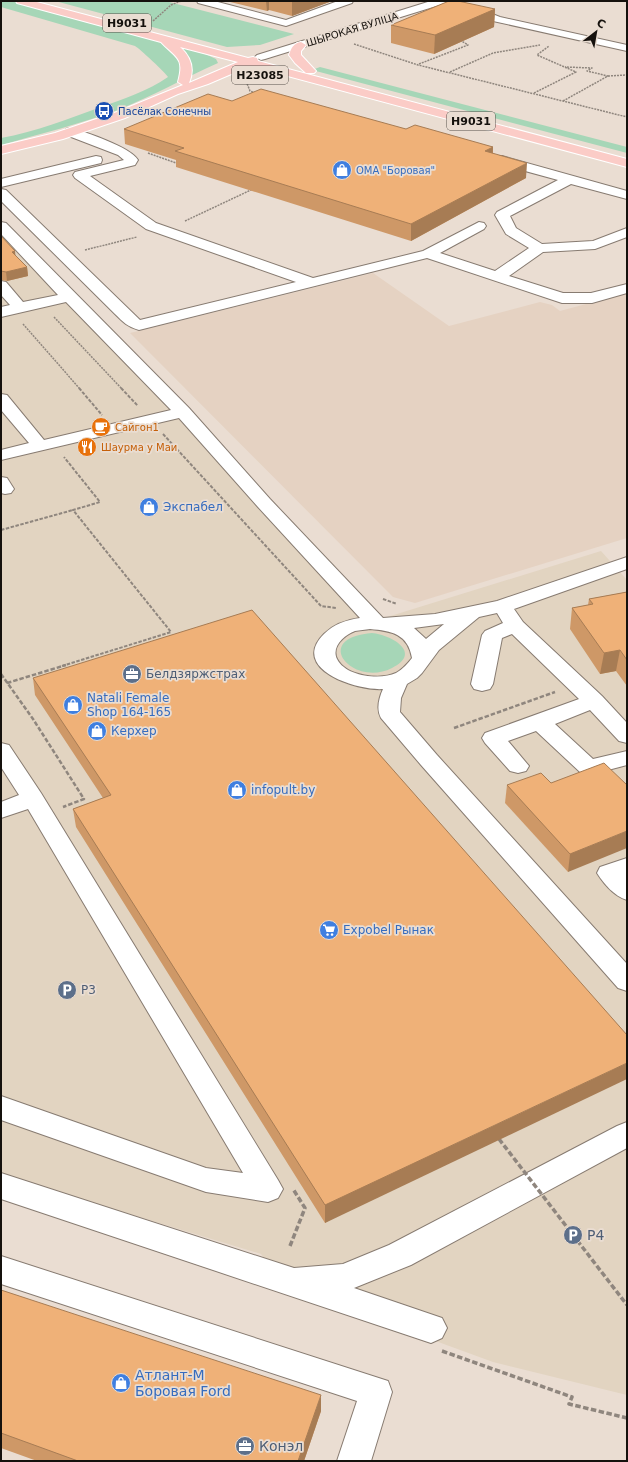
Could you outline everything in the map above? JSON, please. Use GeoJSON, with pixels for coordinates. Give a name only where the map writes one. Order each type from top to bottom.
{"type":"FeatureCollection","features":[{"type":"Feature","properties":{"kind":"main road","name":"Н9031"},"geometry":{"type":"LineString","coordinates":[[21,1],[235,59],[247,58]]}},
{"type":"Feature","properties":{"kind":"main road","name":"Н9031"},"geometry":{"type":"LineString","coordinates":[[39,1],[247,58],[627,157]]}},
{"type":"Feature","properties":{"kind":"main road"},"geometry":{"type":"LineString","coordinates":[[165,40],[185,58],[187,67],[184,82]]}},
{"type":"Feature","properties":{"kind":"main road"},"geometry":{"type":"LineString","coordinates":[[301,45],[296,50],[295,56],[313,75]]}},
{"type":"Feature","properties":{"kind":"main road","name":"Н9031"},"geometry":{"type":"LineString","coordinates":[[261,57],[313,75],[627,163]]}},
{"type":"Feature","properties":{"kind":"main road"},"geometry":{"type":"LineString","coordinates":[[247,58],[261,57]]}},
{"type":"Feature","properties":{"kind":"main road","name":"Н23085"},"geometry":{"type":"LineString","coordinates":[[1,150],[70,132],[121,115],[174,92],[204,82],[247,58]]}},
{"type":"Feature","properties":{"kind":"main road","name":"Н23085"},"geometry":{"type":"LineString","coordinates":[[174,92],[184,82],[235,59]]}},
{"type":"Feature","properties":{"kind":"main road","name":"Н23085"},"geometry":{"type":"LineString","coordinates":[[204,82],[283,74],[313,75]]}},
{"type":"Feature","properties":{"kind":"street"},"geometry":{"type":"LineString","coordinates":[[202,1],[286,23],[294,22],[348,1]]}},
{"type":"Feature","properties":{"kind":"street","name":"ШЫРОКАЯ ВУЛІЦА"},"geometry":{"type":"LineString","coordinates":[[247,58],[420,1]]}},
{"type":"Feature","properties":{"kind":"street","name":"ШЫРОКАЯ ВУЛІЦА"},"geometry":{"type":"LineString","coordinates":[[261,57],[442,1]]}},
{"type":"Feature","properties":{"kind":"street"},"geometry":{"type":"LineString","coordinates":[[453,2],[497,18],[627,48]]}},
{"type":"Feature","properties":{"kind":"street"},"geometry":{"type":"LineString","coordinates":[[334,6],[353,11]]}},
{"type":"Feature","properties":{"kind":"street"},"geometry":{"type":"LineString","coordinates":[[70,132],[122,152],[130,158]]}},
{"type":"Feature","properties":{"kind":"street"},"geometry":{"type":"LineString","coordinates":[[96,160],[105,154],[104,146]]}},
{"type":"Feature","properties":{"kind":"street"},"geometry":{"type":"LineString","coordinates":[[484,155],[627,195]]}},
{"type":"Feature","properties":{"kind":"street"},"geometry":{"type":"LineString","coordinates":[[1,183],[96,160],[116,157],[130,158]]}},
{"type":"Feature","properties":{"kind":"street"},"geometry":{"type":"LineString","coordinates":[[130,158],[132,160],[130,162],[80,175],[151,226],[311,282]]}},
{"type":"Feature","properties":{"kind":"street"},"geometry":{"type":"LineString","coordinates":[[539,248],[511,232],[502,215],[570,179]]}},
{"type":"Feature","properties":{"kind":"street"},"geometry":{"type":"LineString","coordinates":[[1,193],[132,323],[139,325],[428,254],[478,226]]}},
{"type":"Feature","properties":{"kind":"street"},"geometry":{"type":"LineString","coordinates":[[1,226],[183,412],[264,503],[382,624],[407,632],[416,639],[421,648],[422,657]]}},
{"type":"Feature","properties":{"kind":"street"},"geometry":{"type":"LineString","coordinates":[[497,277],[539,248],[595,245],[627,232]]}},
{"type":"Feature","properties":{"kind":"street"},"geometry":{"type":"LineString","coordinates":[[428,254],[562,298],[592,298],[627,288]]}},
{"type":"Feature","properties":{"kind":"street"},"geometry":{"type":"LineString","coordinates":[[1,285],[11,310],[69,297]]}},
{"type":"Feature","properties":{"kind":"street"},"geometry":{"type":"LineString","coordinates":[[1,399],[46,444]]}},
{"type":"Feature","properties":{"kind":"street"},"geometry":{"type":"LineString","coordinates":[[1,455],[183,412]]}},
{"type":"Feature","properties":{"kind":"street"},"geometry":{"type":"LineString","coordinates":[[473,612],[436,640],[422,657],[418,666],[410,673],[398,679],[380,683],[370,683],[346,678],[331,668],[324,656],[325,646],[332,636],[341,630],[358,624],[382,624],[435,620],[473,612],[502,606],[627,563]]}},
{"type":"Feature","properties":{"kind":"street"},"geometry":{"type":"LineString","coordinates":[[502,606],[515,626],[594,701],[627,736]]}},
{"type":"Feature","properties":{"kind":"street"},"geometry":{"type":"LineString","coordinates":[[482,684],[492,635],[515,626]]}},
{"type":"Feature","properties":{"kind":"street"},"geometry":{"type":"LineString","coordinates":[[398,679],[390,698],[389,712],[429,760],[627,981]]}},
{"type":"Feature","properties":{"kind":"street"},"geometry":{"type":"LineString","coordinates":[[518,766],[493,738],[594,701]]}},
{"type":"Feature","properties":{"kind":"street"},"geometry":{"type":"LineString","coordinates":[[540,722],[589,768],[627,758]]}},
{"type":"Feature","properties":{"kind":"street"},"geometry":{"type":"LineString","coordinates":[[1,750],[33,799],[268,1190],[206,1180],[1,1108]]}},
{"type":"Feature","properties":{"kind":"street"},"geometry":{"type":"LineString","coordinates":[[1,810],[33,799]]}},
{"type":"Feature","properties":{"kind":"street"},"geometry":{"type":"LineString","coordinates":[[627,867],[609,873],[627,892]]}},
{"type":"Feature","properties":{"kind":"street"},"geometry":{"type":"LineString","coordinates":[[294,1282],[344,1278],[400,1256],[627,1134]]}},
{"type":"Feature","properties":{"kind":"street"},"geometry":{"type":"LineString","coordinates":[[1,1186],[294,1282],[435,1339]]}},
{"type":"Feature","properties":{"kind":"street"},"geometry":{"type":"LineString","coordinates":[[1,1270],[376,1392],[354,1461]]}},
{"type":"Feature","properties":{"kind":"path"},"geometry":{"type":"LineString","coordinates":[[418,65],[468,45],[459,40]]}},
{"type":"Feature","properties":{"kind":"path"},"geometry":{"type":"LineString","coordinates":[[349,42],[418,65],[627,117]]}},
{"type":"Feature","properties":{"kind":"path"},"geometry":{"type":"LineString","coordinates":[[533,94],[576,72],[537,55],[553,43],[547,44]]}},
{"type":"Feature","properties":{"kind":"path"},"geometry":{"type":"LineString","coordinates":[[450,72],[493,53],[541,45]]}},
{"type":"Feature","properties":{"kind":"path"},"geometry":{"type":"LineString","coordinates":[[561,66],[592,68],[587,71],[608,76],[627,75]]}},
{"type":"Feature","properties":{"kind":"path"},"geometry":{"type":"LineString","coordinates":[[563,101],[608,76]]}},
{"type":"Feature","properties":{"kind":"path"},"geometry":{"type":"LineString","coordinates":[[248,77],[250,91],[261,95]]}},
{"type":"Feature","properties":{"kind":"path"},"geometry":{"type":"LineString","coordinates":[[147,153],[182,164]]}},
{"type":"Feature","properties":{"kind":"path"},"geometry":{"type":"LineString","coordinates":[[250,186],[256,188]]}},
{"type":"Feature","properties":{"kind":"path"},"geometry":{"type":"LineString","coordinates":[[41,303],[321,606]]}},
{"type":"Feature","properties":{"kind":"path"},"geometry":{"type":"LineString","coordinates":[[11,310],[114,428]]}},
{"type":"Feature","properties":{"kind":"path"},"geometry":{"type":"LineString","coordinates":[[1,530],[100,502],[46,444]]}},
{"type":"Feature","properties":{"kind":"path"},"geometry":{"type":"LineString","coordinates":[[7,683],[171,632],[72,510]]}},
{"type":"Feature","properties":{"kind":"path"},"geometry":{"type":"LineString","coordinates":[[123,647],[127,653]]}},
{"type":"Feature","properties":{"kind":"path"},"geometry":{"type":"LineString","coordinates":[[1,674],[33,719],[84,799]]}},
{"type":"Feature","properties":{"kind":"path"},"geometry":{"type":"LineString","coordinates":[[454,728],[577,685]]}},
{"type":"Feature","properties":{"kind":"path"},"geometry":{"type":"LineString","coordinates":[[499,1139],[627,1305]]}},
{"type":"Feature","properties":{"kind":"path"},"geometry":{"type":"LineString","coordinates":[[290,1246],[305,1208],[291,1186]]}},
{"type":"Feature","properties":{"kind":"path"},"geometry":{"type":"LineString","coordinates":[[435,1339],[572,1397],[569,1404],[627,1418]]}},
{"type":"Feature","properties":{"kind":"shaded area"},"geometry":{"type":"Polygon","coordinates":[[[1,232],[384,618],[601,551],[627,580],[627,1395],[493,1362],[286,1289],[261,1254],[1,1175],[1,232]]]}},
{"type":"Feature","properties":{"kind":"shaded area"},"geometry":{"type":"Polygon","coordinates":[[[373,273],[449,326],[540,302],[552,305],[560,311],[627,293],[627,538],[415,603],[393,597],[130,333],[373,273]]]}},
{"type":"Feature","properties":{"kind":"green space"},"geometry":{"type":"Polygon","coordinates":[[[1,1],[12,1],[203,53],[216,59],[218,63],[118,110],[1,145],[1,138],[39,129],[118,101],[144,91],[168,77],[153,61],[135,46],[1,7],[1,1]]]}},
{"type":"Feature","properties":{"kind":"green space"},"geometry":{"type":"Polygon","coordinates":[[[55,1],[165,1],[294,34],[260,45],[227,47],[55,1]]]}},
{"type":"Feature","properties":{"kind":"green space"},"geometry":{"type":"Polygon","coordinates":[[[320,67],[627,147],[627,153],[312,70],[320,67]]]}},
{"type":"Feature","properties":{"kind":"green space"},"geometry":{"type":"Polygon","coordinates":[[[372,633],[388,637],[401,646],[405,651],[405,656],[401,662],[392,668],[377,672],[364,672],[352,667],[344,660],[341,652],[343,643],[353,637],[372,633]]]}},
{"type":"Feature","properties":{"kind":"building"},"geometry":{"type":"Polygon","coordinates":[[[449,1],[458,1],[495,9],[435,35],[391,25],[449,1]]]}},
{"type":"Feature","properties":{"kind":"building","name":"ОМА \"Боровая\""},"geometry":{"type":"Polygon","coordinates":[[[261,89],[406,129],[415,125],[493,147],[485,151],[527,163],[411,224],[175,151],[184,148],[124,129],[208,94],[232,101],[261,89]]]}},
{"type":"Feature","properties":{"kind":"building"},"geometry":{"type":"Polygon","coordinates":[[[1,236],[15,251],[12,252],[27,267],[6,272],[1,271],[1,236]]]}},
{"type":"Feature","properties":{"kind":"building"},"geometry":{"type":"Polygon","coordinates":[[[627,592],[627,660],[620,650],[604,653],[572,608],[593,604],[589,599],[627,592]]]}},
{"type":"Feature","properties":{"kind":"building","name":"Expobel Рынак"},"geometry":{"type":"Polygon","coordinates":[[[252,610],[627,1035],[627,1063],[325,1205],[73,809],[111,795],[33,678],[252,610]]]}},
{"type":"Feature","properties":{"kind":"building"},"geometry":{"type":"Polygon","coordinates":[[[604,763],[627,785],[627,831],[570,854],[507,785],[541,773],[551,783],[604,763]]]}},
{"type":"Feature","properties":{"kind":"building","name":"Атлант-М Боровая Ford"},"geometry":{"type":"Polygon","coordinates":[[[1,1290],[321,1395],[298,1461],[78,1461],[1,1433],[1,1290]]]}},
{"type":"Feature","properties":{"kind":"place","name":"Пасёлак Сонечны"},"geometry":{"type":"Point","coordinates":[104,111]}},
{"type":"Feature","properties":{"kind":"place","name":"ОМА \"Боровая\""},"geometry":{"type":"Point","coordinates":[342,170]}},
{"type":"Feature","properties":{"kind":"place","name":"Сайгон1"},"geometry":{"type":"Point","coordinates":[101,427]}},
{"type":"Feature","properties":{"kind":"place","name":"Шаурма у Маи"},"geometry":{"type":"Point","coordinates":[87,447]}},
{"type":"Feature","properties":{"kind":"place","name":"Экспабел"},"geometry":{"type":"Point","coordinates":[149,507]}},
{"type":"Feature","properties":{"kind":"place","name":"Белдзяржстрах"},"geometry":{"type":"Point","coordinates":[132,674]}},
{"type":"Feature","properties":{"kind":"place","name":"Natali Female Shop 164-165"},"geometry":{"type":"Point","coordinates":[73,705]}},
{"type":"Feature","properties":{"kind":"place","name":"Керхер"},"geometry":{"type":"Point","coordinates":[97,731]}},
{"type":"Feature","properties":{"kind":"place","name":"infopult.by"},"geometry":{"type":"Point","coordinates":[237,790]}},
{"type":"Feature","properties":{"kind":"place","name":"Expobel Рынак"},"geometry":{"type":"Point","coordinates":[329,930]}},
{"type":"Feature","properties":{"kind":"place","name":"P3"},"geometry":{"type":"Point","coordinates":[67,990]}},
{"type":"Feature","properties":{"kind":"place","name":"P4"},"geometry":{"type":"Point","coordinates":[573,1235]}},
{"type":"Feature","properties":{"kind":"place","name":"Атлант-М Боровая Ford"},"geometry":{"type":"Point","coordinates":[121,1383]}},
{"type":"Feature","properties":{"kind":"place","name":"Конэл"},"geometry":{"type":"Point","coordinates":[245,1446]}}]}
